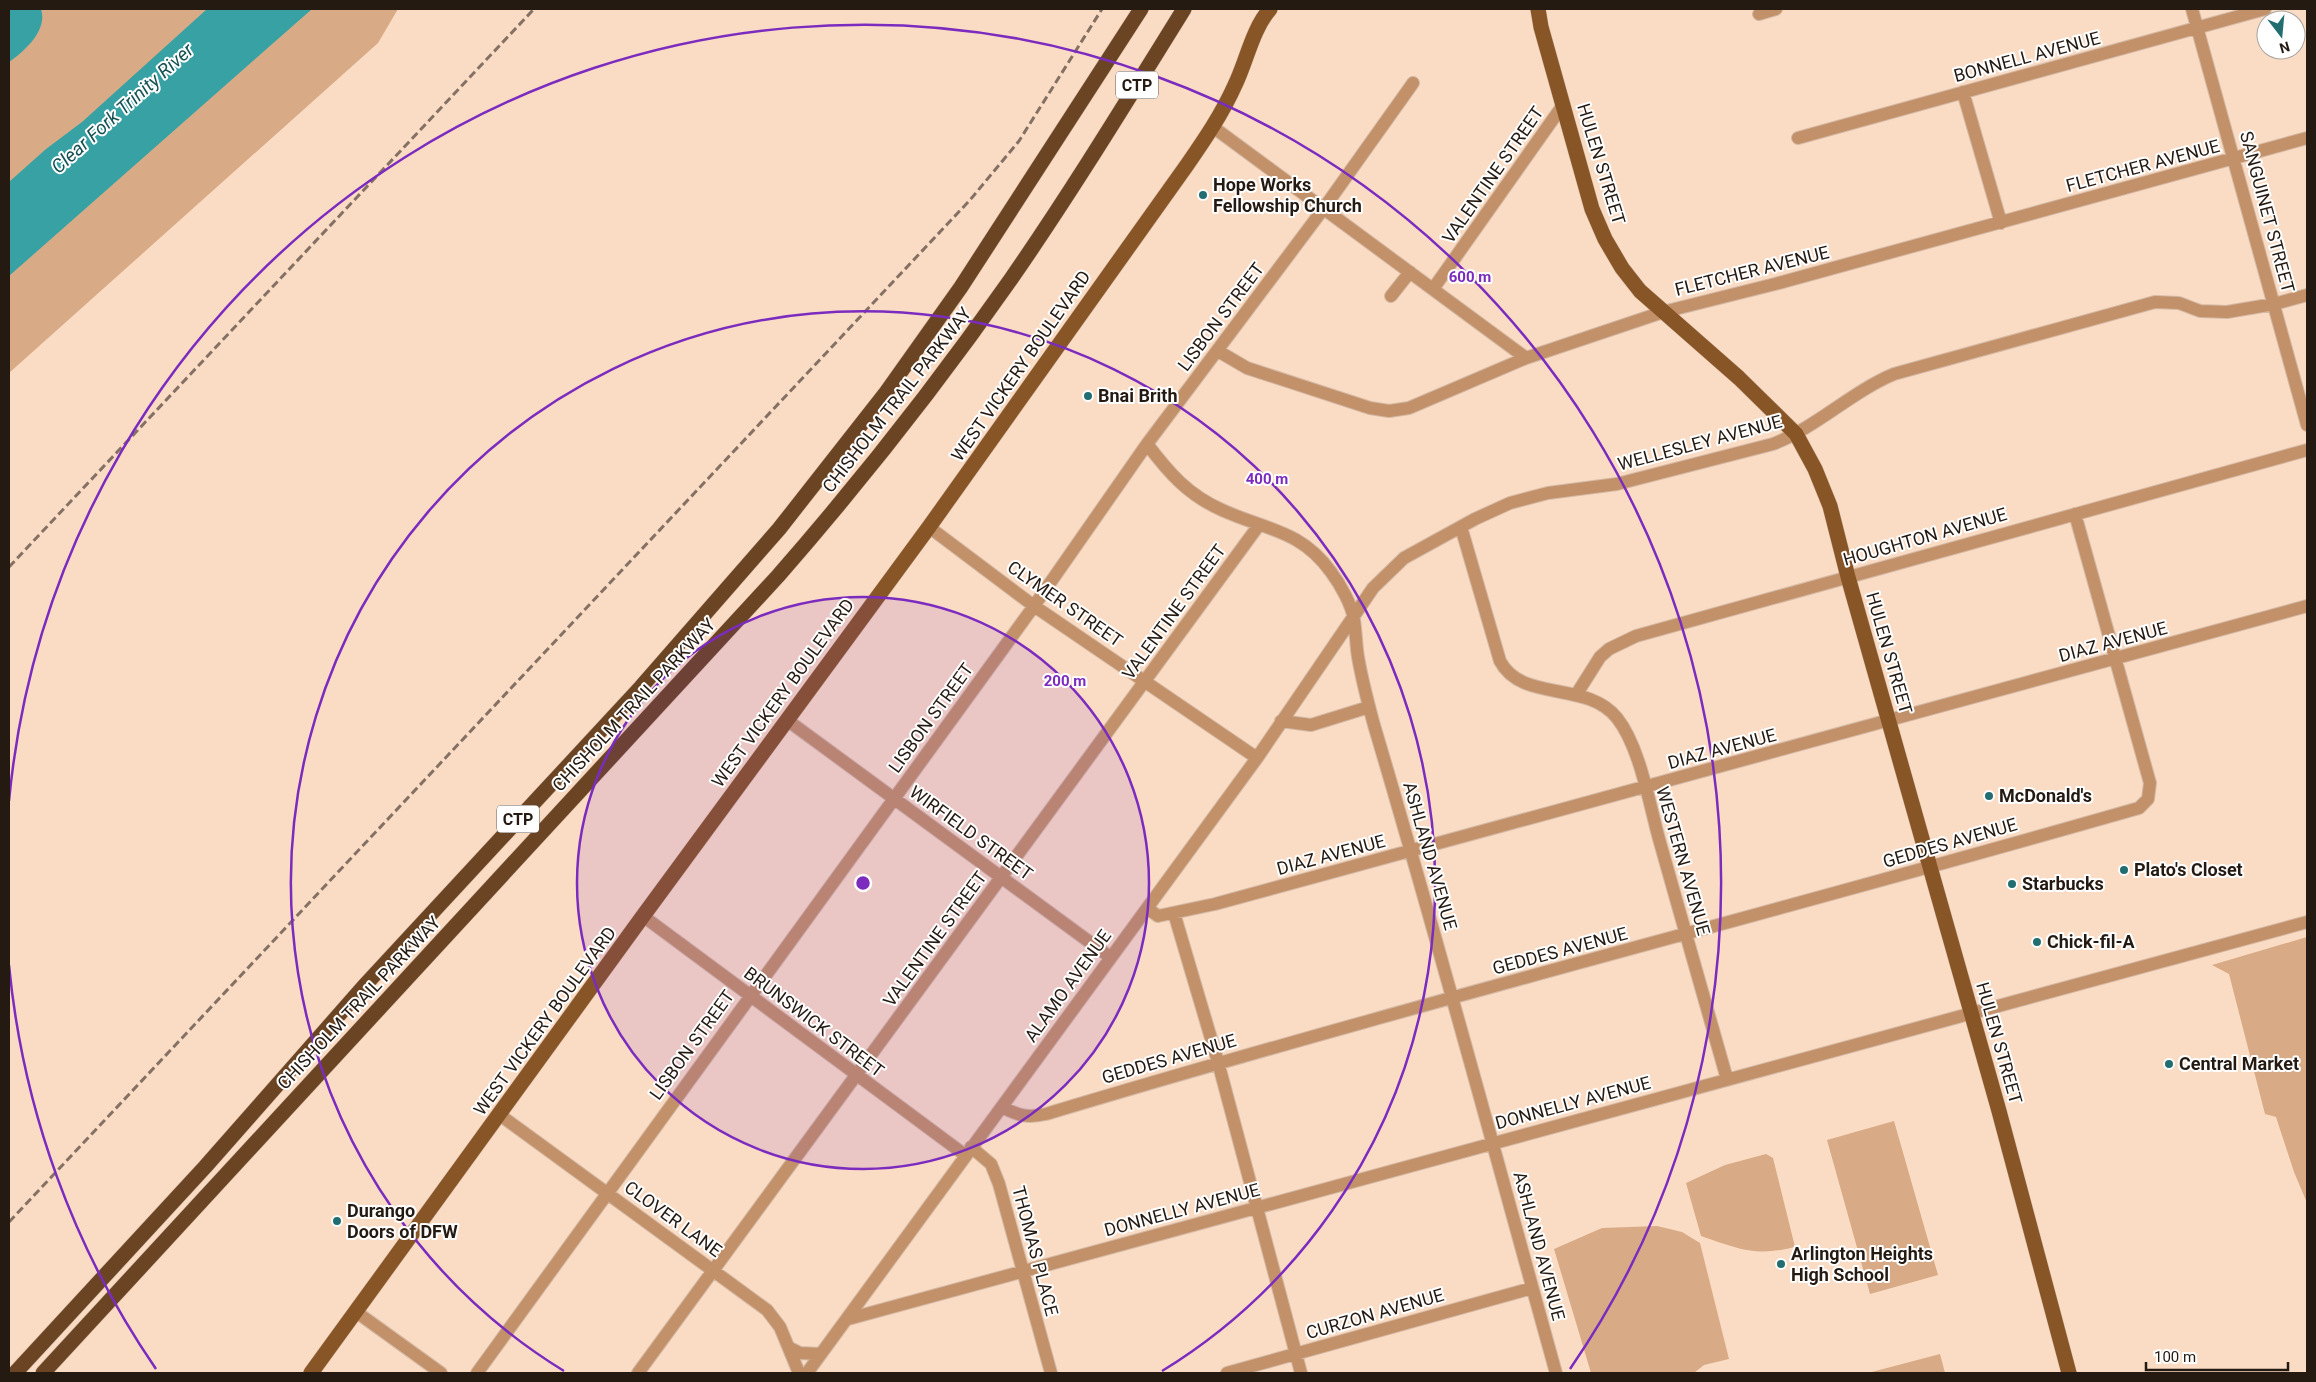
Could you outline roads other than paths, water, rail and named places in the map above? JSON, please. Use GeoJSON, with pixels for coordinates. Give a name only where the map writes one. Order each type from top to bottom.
{"type":"FeatureCollection","features":[{"type":"Feature","properties":{"kind":"highway","name":"CHISHOLM TRAIL PARKWAY"},"geometry":{"type":"LineString","coordinates":[[15,1373],[198,1175],[366,984],[720,598],[808,494],[879,402],[992,241],[1141,9]]}},
{"type":"Feature","properties":{"kind":"highway","name":"CHISHOLM TRAIL PARKWAY"},"geometry":{"type":"LineString","coordinates":[[43,1373],[778,576],[886,448],[1012,277],[1089,160],[1184,9]]}},
{"type":"Feature","properties":{"kind":"highway"},"geometry":{"type":"LineString","coordinates":[[49,1373],[62,1353]]}},
{"type":"Feature","properties":{"kind":"main road","name":"WEST VICKERY BOULEVARD"},"geometry":{"type":"LineString","coordinates":[[311,1373],[929,527],[1213,127],[1247,57],[1261,12]]}},
{"type":"Feature","properties":{"kind":"main road","name":"HULEN STREET"},"geometry":{"type":"LineString","coordinates":[[1537,12],[1592,209],[1605,240],[1640,291],[1739,378],[1796,434],[1815,469],[1830,506],[1848,577],[1972,1013],[2069,1373]]}},
{"type":"Feature","properties":{"kind":"street"},"geometry":{"type":"LineString","coordinates":[[1759,14],[1776,9]]}},
{"type":"Feature","properties":{"kind":"street","name":"SANGUINET STREET"},"geometry":{"type":"LineString","coordinates":[[2192,9],[2307,425]]}},
{"type":"Feature","properties":{"kind":"street","name":"BONNELL AVENUE"},"geometry":{"type":"LineString","coordinates":[[1798,138],[2265,9]]}},
{"type":"Feature","properties":{"kind":"street","name":"LISBON STREET"},"geometry":{"type":"LineString","coordinates":[[476,1373],[1034,606],[1147,444],[1324,208],[1413,83]]}},
{"type":"Feature","properties":{"kind":"street"},"geometry":{"type":"LineString","coordinates":[[1963,92],[2001,222]]}},
{"type":"Feature","properties":{"kind":"street","name":"VALENTINE STREET"},"geometry":{"type":"LineString","coordinates":[[1434,289],[1563,105]]}},
{"type":"Feature","properties":{"kind":"street"},"geometry":{"type":"LineString","coordinates":[[1213,127],[1526,358]]}},
{"type":"Feature","properties":{"kind":"street","name":"FLETCHER AVENUE"},"geometry":{"type":"LineString","coordinates":[[1218,351],[1247,368],[1272,378],[1370,408],[1389,411],[1409,408],[1526,358],[1663,312],[1775,284],[2307,138]]}},
{"type":"Feature","properties":{"kind":"street"},"geometry":{"type":"LineString","coordinates":[[1391,296],[1410,272]]}},
{"type":"Feature","properties":{"kind":"street","name":"WELLESLEY AVENUE"},"geometry":{"type":"LineString","coordinates":[[1354,617],[1373,588],[1404,558],[1510,503],[1548,493],[1617,484],[1725,458],[1773,444],[1796,434],[1879,381],[1894,374],[2155,302],[2179,303],[2200,311],[2227,312],[2274,304],[2307,295]]}},
{"type":"Feature","properties":{"kind":"street","name":"ASHLAND AVENUE"},"geometry":{"type":"LineString","coordinates":[[1147,444],[1181,485],[1221,510],[1287,534],[1305,544],[1318,555],[1333,574],[1354,617],[1358,658],[1369,707],[1412,851],[1556,1373]]}},
{"type":"Feature","properties":{"kind":"street","name":"HOUGHTON AVENUE"},"geometry":{"type":"LineString","coordinates":[[1576,695],[1600,657],[1609,649],[1636,636],[2307,450]]}},
{"type":"Feature","properties":{"kind":"street"},"geometry":{"type":"LineString","coordinates":[[2076,514],[2116,659]]}},
{"type":"Feature","properties":{"kind":"street","name":"VALENTINE STREET"},"geometry":{"type":"LineString","coordinates":[[638,1373],[1260,525]]}},
{"type":"Feature","properties":{"kind":"street","name":"CLYMER STREET"},"geometry":{"type":"LineString","coordinates":[[929,527],[1034,606],[1256,758]]}},
{"type":"Feature","properties":{"kind":"street","name":"WESTERN AVENUE"},"geometry":{"type":"LineString","coordinates":[[1461,527],[1500,661],[1504,669],[1516,680],[1596,700],[1604,705],[1622,724],[1633,747],[1727,1079]]}},
{"type":"Feature","properties":{"kind":"street","name":"DIAZ AVENUE"},"geometry":{"type":"LineString","coordinates":[[1147,908],[1158,916],[1174,913],[1412,851],[1889,722],[2307,606]]}},
{"type":"Feature","properties":{"kind":"street","name":"ALAMO AVENUE"},"geometry":{"type":"LineString","coordinates":[[807,1373],[1256,758],[1354,617]]}},
{"type":"Feature","properties":{"kind":"street","name":"GEDDES AVENUE"},"geometry":{"type":"LineString","coordinates":[[1002,1107],[1018,1115],[1030,1117],[1218,1062],[1930,868],[2139,808],[2146,802],[2150,791],[2150,783],[2116,659]]}},
{"type":"Feature","properties":{"kind":"street"},"geometry":{"type":"LineString","coordinates":[[1280,721],[1311,725],[1369,707]]}},
{"type":"Feature","properties":{"kind":"street","name":"WIRFIELD STREET"},"geometry":{"type":"LineString","coordinates":[[787,720],[1110,957]]}},
{"type":"Feature","properties":{"kind":"street"},"geometry":{"type":"LineString","coordinates":[[1174,913],[1218,1062],[1301,1373]]}},
{"type":"Feature","properties":{"kind":"street","name":"BRUNSWICK STREET"},"geometry":{"type":"LineString","coordinates":[[643,916],[856,1075],[968,1151]]}},
{"type":"Feature","properties":{"kind":"street","name":"DONNELLY AVENUE"},"geometry":{"type":"LineString","coordinates":[[848,1319],[2307,922]]}},
{"type":"Feature","properties":{"kind":"street","name":"CLOVER LANE"},"geometry":{"type":"LineString","coordinates":[[500,1115],[767,1310],[780,1327],[799,1373]]}},
{"type":"Feature","properties":{"kind":"street","name":"THOMAS PLACE"},"geometry":{"type":"LineString","coordinates":[[968,1151],[991,1164],[999,1184],[1051,1373]]}},
{"type":"Feature","properties":{"kind":"street","name":"CURZON AVENUE"},"geometry":{"type":"LineString","coordinates":[[1227,1373],[1532,1288]]}},
{"type":"Feature","properties":{"kind":"street"},"geometry":{"type":"LineString","coordinates":[[355,1311],[441,1373]]}},
{"type":"Feature","properties":{"kind":"street"},"geometry":{"type":"LineString","coordinates":[[790,1348],[800,1353],[821,1354]]}},
{"type":"Feature","properties":{"kind":"water"},"geometry":{"type":"Polygon","coordinates":[[[9,9],[41,9],[42,17],[41,25],[34,39],[9,62],[9,9]]]}},
{"type":"Feature","properties":{"kind":"water","name":"Clear Fork Trinity River"},"geometry":{"type":"Polygon","coordinates":[[[207,9],[312,9],[9,276],[9,182],[46,149],[82,122],[207,9]]]}},
{"type":"Feature","properties":{"kind":"railway"},"geometry":{"type":"LineString","coordinates":[[9,567],[534,9]]}},
{"type":"Feature","properties":{"kind":"railway"},"geometry":{"type":"LineString","coordinates":[[9,1222],[970,200],[1019,141],[1102,9]]}},
{"type":"Feature","properties":{"kind":"place","name":"Hope Works Fellowship Church"},"geometry":{"type":"Point","coordinates":[1203,195]}},
{"type":"Feature","properties":{"kind":"place","name":"Bnai Brith"},"geometry":{"type":"Point","coordinates":[1088,396]}},
{"type":"Feature","properties":{"kind":"place","name":"McDonald's"},"geometry":{"type":"Point","coordinates":[1989,796]}},
{"type":"Feature","properties":{"kind":"place","name":"Plato's Closet"},"geometry":{"type":"Point","coordinates":[2124,870]}},
{"type":"Feature","properties":{"kind":"place","name":"Starbucks"},"geometry":{"type":"Point","coordinates":[2012,884]}},
{"type":"Feature","properties":{"kind":"place","name":"Chick-fil-A"},"geometry":{"type":"Point","coordinates":[2037,942]}},
{"type":"Feature","properties":{"kind":"place","name":"Central Market"},"geometry":{"type":"Point","coordinates":[2169,1064]}},
{"type":"Feature","properties":{"kind":"place","name":"Durango Doors of DFW"},"geometry":{"type":"Point","coordinates":[337,1221]}},
{"type":"Feature","properties":{"kind":"place","name":"Arlington Heights High School"},"geometry":{"type":"Point","coordinates":[1781,1264]}}]}
